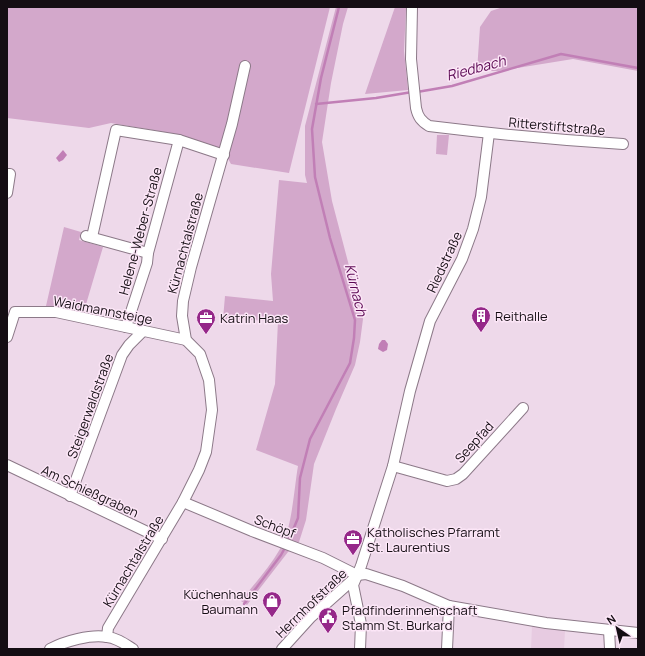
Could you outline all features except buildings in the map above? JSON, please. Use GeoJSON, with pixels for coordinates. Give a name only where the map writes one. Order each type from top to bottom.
{"type":"FeatureCollection","features":[{"type":"Feature","properties":{"kind":"street"},"geometry":{"type":"LineString","coordinates":[[412,7],[411,59],[417,115],[422,122],[429,126],[489,133]]}},
{"type":"Feature","properties":{"kind":"street","name":"Kürnachtalstraße"},"geometry":{"type":"LineString","coordinates":[[107,637],[108,628],[183,502],[206,452],[212,410],[210,380],[200,354],[186,340],[182,316],[183,301],[190,267],[224,155],[245,66]]}},
{"type":"Feature","properties":{"kind":"street"},"geometry":{"type":"LineString","coordinates":[[148,253],[88,237],[116,130],[178,140],[224,155]]}},
{"type":"Feature","properties":{"kind":"street","name":"Ritterstiftstraße"},"geometry":{"type":"LineString","coordinates":[[489,133],[550,140],[623,144]]}},
{"type":"Feature","properties":{"kind":"street","name":"Riedstraße"},"geometry":{"type":"LineString","coordinates":[[360,649],[361,624],[353,585],[358,575],[393,466],[410,390],[430,321],[462,259],[473,229],[481,197],[489,133]]}},
{"type":"Feature","properties":{"kind":"street","name":"Helene-Weber-Straße"},"geometry":{"type":"LineString","coordinates":[[126,328],[147,263],[148,253],[178,140]]}},
{"type":"Feature","properties":{"kind":"street"},"geometry":{"type":"LineString","coordinates":[[7,174],[10,174],[7,193]]}},
{"type":"Feature","properties":{"kind":"street","name":"Waidmannsteige"},"geometry":{"type":"LineString","coordinates":[[7,337],[11,311],[56,312],[186,340]]}},
{"type":"Feature","properties":{"kind":"street","name":"Steigerwaldstraße"},"geometry":{"type":"LineString","coordinates":[[70,496],[122,355],[129,345],[143,331]]}},
{"type":"Feature","properties":{"kind":"street","name":"Seepfad"},"geometry":{"type":"LineString","coordinates":[[393,466],[447,481],[456,479],[463,474],[523,408]]}},
{"type":"Feature","properties":{"kind":"street","name":"Am Schießgraben"},"geometry":{"type":"LineString","coordinates":[[7,465],[162,539]]}},
{"type":"Feature","properties":{"kind":"street","name":"Schöpf"},"geometry":{"type":"LineString","coordinates":[[183,502],[252,531],[323,558],[358,575],[366,574],[403,586],[449,606],[546,623],[638,633]]}},
{"type":"Feature","properties":{"kind":"street","name":"Herrnhofstraße"},"geometry":{"type":"LineString","coordinates":[[282,649],[311,617],[358,575]]}},
{"type":"Feature","properties":{"kind":"street"},"geometry":{"type":"LineString","coordinates":[[446,649],[449,606]]}},
{"type":"Feature","properties":{"kind":"street"},"geometry":{"type":"LineString","coordinates":[[609,630],[610,649]]}},
{"type":"Feature","properties":{"kind":"street"},"geometry":{"type":"LineString","coordinates":[[50,649],[73,640],[107,637],[120,641],[132,649]]}},
{"type":"Feature","properties":{"kind":"shaded area"},"geometry":{"type":"Polygon","coordinates":[[[7,7],[330,7],[289,173],[231,164],[223,150],[176,134],[111,123],[89,128],[7,118],[7,7]]]}},
{"type":"Feature","properties":{"kind":"shaded area"},"geometry":{"type":"Polygon","coordinates":[[[336,7],[348,7],[331,83],[322,142],[332,201],[363,319],[360,342],[355,365],[314,464],[306,520],[299,542],[288,552],[247,605],[241,601],[271,563],[284,541],[290,520],[298,466],[256,450],[275,384],[278,321],[223,319],[225,296],[273,301],[271,274],[279,180],[307,183],[305,175],[305,126],[336,7]]]}},
{"type":"Feature","properties":{"kind":"shaded area"},"geometry":{"type":"Polygon","coordinates":[[[395,7],[406,7],[404,51],[408,90],[365,94],[395,7]]]}},
{"type":"Feature","properties":{"kind":"shaded area"},"geometry":{"type":"Polygon","coordinates":[[[503,7],[638,7],[638,71],[573,59],[498,71],[477,71],[480,27],[491,11],[503,7]]]}},
{"type":"Feature","properties":{"kind":"shaded area"},"geometry":{"type":"Polygon","coordinates":[[[437,135],[449,135],[447,155],[436,154],[437,135]]]}},
{"type":"Feature","properties":{"kind":"shaded area"},"geometry":{"type":"Polygon","coordinates":[[[63,150],[67,155],[59,162],[56,158],[63,150]]]}},
{"type":"Feature","properties":{"kind":"shaded area"},"geometry":{"type":"Polygon","coordinates":[[[64,227],[81,232],[79,240],[103,247],[84,311],[46,306],[64,227]]]}},
{"type":"Feature","properties":{"kind":"shaded area"},"geometry":{"type":"Polygon","coordinates":[[[382,340],[385,340],[388,344],[387,350],[383,352],[378,349],[382,340]]]}},
{"type":"Feature","properties":{"kind":"shaded area"},"geometry":{"type":"Polygon","coordinates":[[[532,626],[565,631],[564,649],[531,649],[532,626]]]}},
{"type":"Feature","properties":{"kind":"waterway","name":"Kürnach"},"geometry":{"type":"LineString","coordinates":[[288,542],[298,518],[300,478],[310,439],[350,363],[354,338],[355,320],[330,238],[315,177],[312,129],[321,78],[339,7]]}},
{"type":"Feature","properties":{"kind":"waterway","name":"Riedbach"},"geometry":{"type":"LineString","coordinates":[[417,92],[452,86],[561,54],[638,68]]}},
{"type":"Feature","properties":{"kind":"waterway","name":"Riedbach"},"geometry":{"type":"LineString","coordinates":[[316,104],[376,98],[412,92]]}},
{"type":"Feature","properties":{"kind":"waterway","name":"Kürnach"},"geometry":{"type":"LineString","coordinates":[[244,604],[281,555],[286,546]]}},
{"type":"Feature","properties":{"kind":"place","name":"Reithalle"},"geometry":{"type":"Point","coordinates":[481,333]}},
{"type":"Feature","properties":{"kind":"place","name":"Katrin Haas"},"geometry":{"type":"Point","coordinates":[206,335]}},
{"type":"Feature","properties":{"kind":"place","name":"Katholisches Pfarramt St. Laurentius"},"geometry":{"type":"Point","coordinates":[353,556]}},
{"type":"Feature","properties":{"kind":"place","name":"Küchenhaus Baumann"},"geometry":{"type":"Point","coordinates":[272,618]}},
{"type":"Feature","properties":{"kind":"place","name":"Pfadfinderinnenschaft Stamm St. Burkard"},"geometry":{"type":"Point","coordinates":[328,634]}}]}
